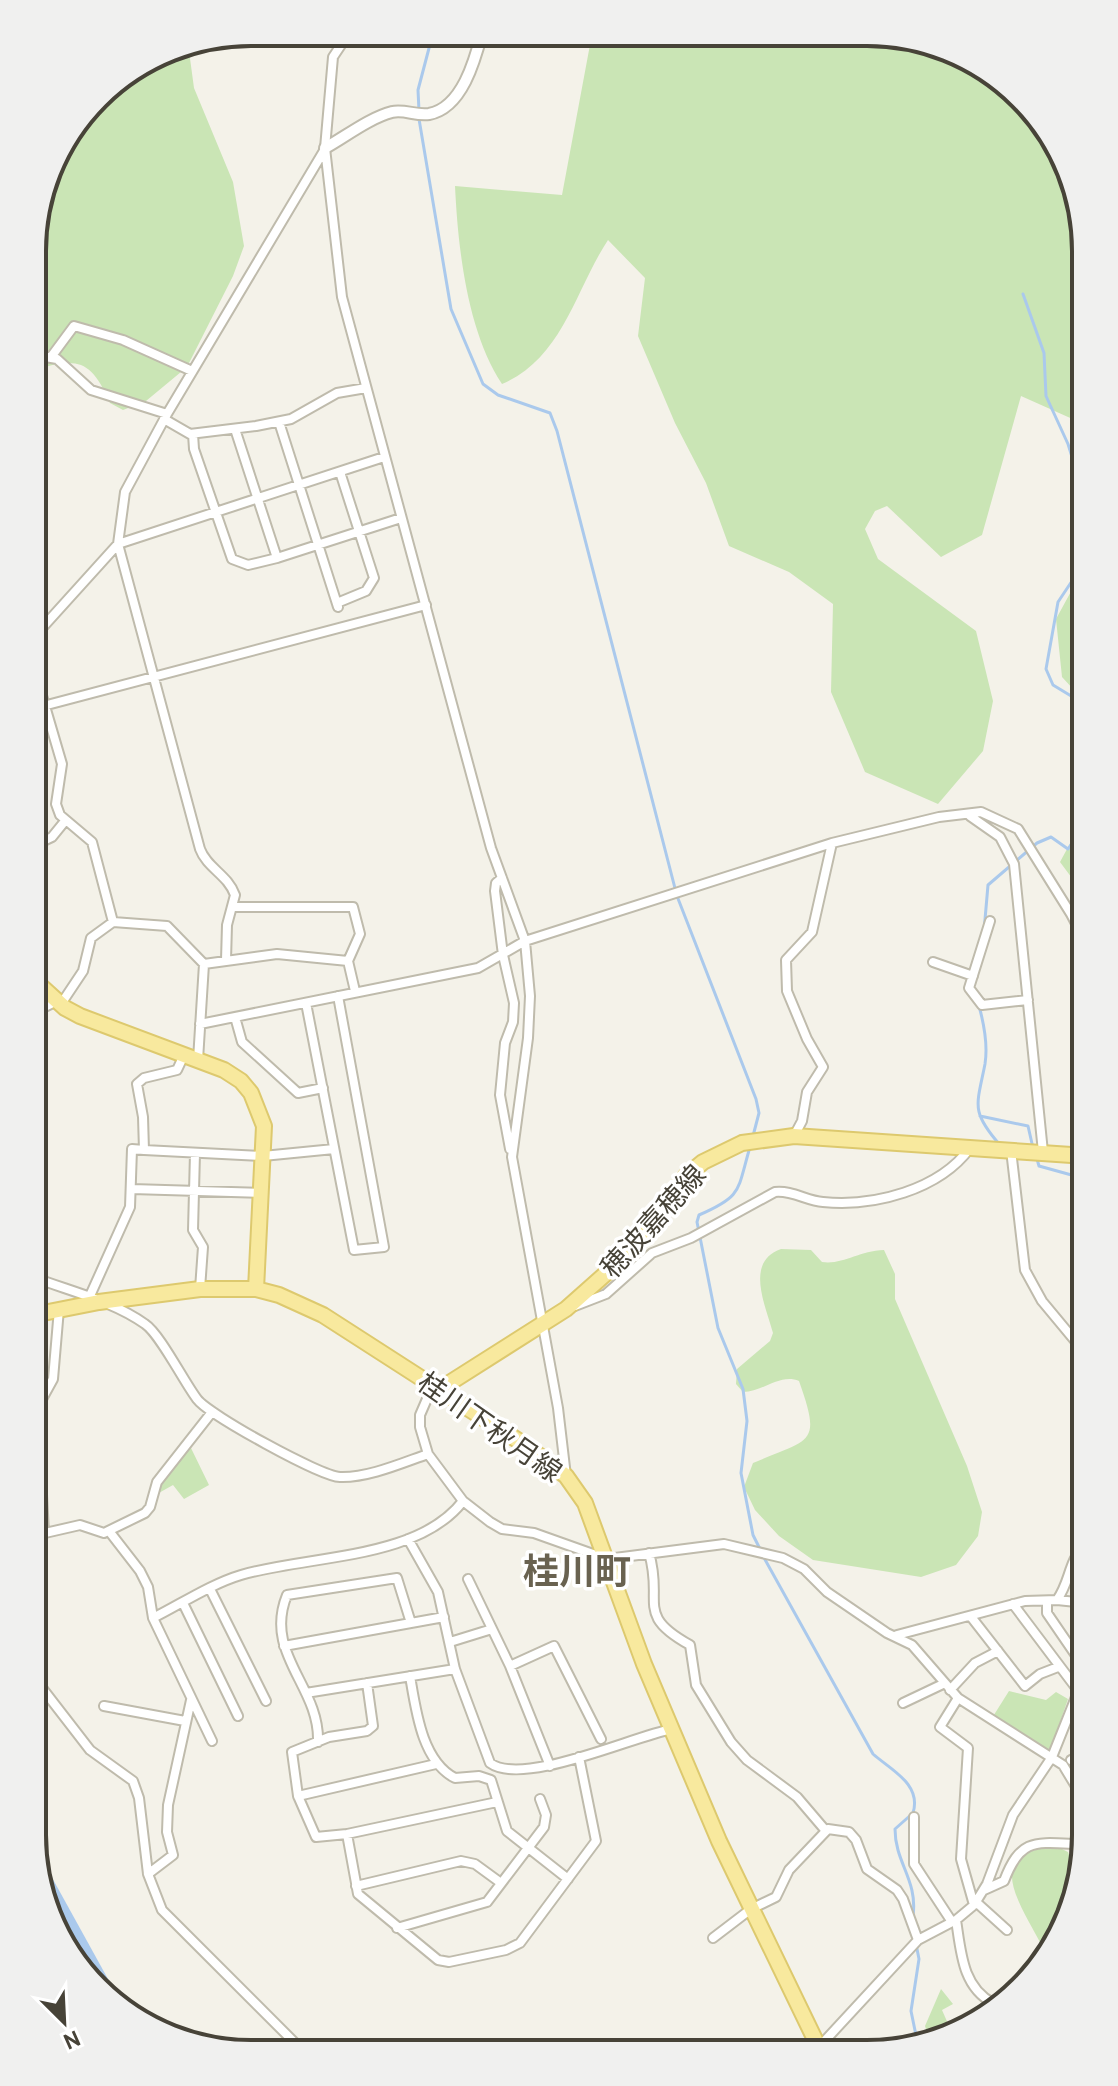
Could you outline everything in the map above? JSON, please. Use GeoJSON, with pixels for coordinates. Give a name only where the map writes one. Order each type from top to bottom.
{"type":"FeatureCollection","features":[{"type":"Feature","properties":{"kind":"main road"},"geometry":{"type":"LineString","coordinates":[[46,990],[80,1016],[233,1075],[251,1093],[264,1126],[256,1289],[200,1289],[94,1300],[46,1312]]}},
{"type":"Feature","properties":{"kind":"main road","name":"穂波嘉穂線"},"geometry":{"type":"LineString","coordinates":[[436,1387],[566,1309],[620,1261],[686,1176],[703,1162],[742,1143],[794,1136],[1072,1155]]}},
{"type":"Feature","properties":{"kind":"main road","name":"桂川下秋月線"},"geometry":{"type":"LineString","coordinates":[[256,1289],[300,1303],[323,1315],[566,1476],[585,1503],[644,1664],[751,1909],[815,2040]]}},
{"type":"Feature","properties":{"kind":"street"},"geometry":{"type":"LineString","coordinates":[[340,46],[333,57],[325,148],[342,297],[491,848],[525,941],[530,996],[528,1038],[512,1157]]}},
{"type":"Feature","properties":{"kind":"street"},"geometry":{"type":"LineString","coordinates":[[226,960],[227,925],[233,907],[232,887],[207,862],[200,849],[118,544],[125,492],[165,417],[325,148],[386,114],[430,114],[452,101],[473,66],[478,46]]}},
{"type":"Feature","properties":{"kind":"street"},"geometry":{"type":"LineString","coordinates":[[51,357],[74,326],[123,340],[192,371]]}},
{"type":"Feature","properties":{"kind":"street"},"geometry":{"type":"LineString","coordinates":[[46,356],[51,357],[91,390],[165,417],[193,434],[279,422],[337,393],[366,388]]}},
{"type":"Feature","properties":{"kind":"street"},"geometry":{"type":"LineString","coordinates":[[279,422],[338,605],[366,591],[374,583],[340,472]]}},
{"type":"Feature","properties":{"kind":"street"},"geometry":{"type":"LineString","coordinates":[[235,429],[277,558]]}},
{"type":"Feature","properties":{"kind":"street"},"geometry":{"type":"LineString","coordinates":[[193,434],[194,449],[235,563],[256,565],[401,518]]}},
{"type":"Feature","properties":{"kind":"street"},"geometry":{"type":"LineString","coordinates":[[46,624],[118,544],[384,457]]}},
{"type":"Feature","properties":{"kind":"street"},"geometry":{"type":"LineString","coordinates":[[47,705],[426,605]]}},
{"type":"Feature","properties":{"kind":"street"},"geometry":{"type":"LineString","coordinates":[[46,702],[62,764],[56,804],[65,821],[92,842],[113,922]]}},
{"type":"Feature","properties":{"kind":"street"},"geometry":{"type":"LineString","coordinates":[[200,1024],[478,968],[525,941],[832,843],[943,817],[970,816],[981,812],[1018,829],[1072,920]]}},
{"type":"Feature","properties":{"kind":"street"},"geometry":{"type":"LineString","coordinates":[[970,816],[1000,837],[1014,864],[1043,1152]]}},
{"type":"Feature","properties":{"kind":"street"},"geometry":{"type":"LineString","coordinates":[[46,840],[65,821]]}},
{"type":"Feature","properties":{"kind":"street"},"geometry":{"type":"LineString","coordinates":[[794,1136],[802,1121],[807,1092],[823,1067],[807,1039],[787,991],[786,960],[812,932],[832,843]]}},
{"type":"Feature","properties":{"kind":"street"},"geometry":{"type":"LineString","coordinates":[[502,878],[496,883],[495,891],[503,955],[514,1003],[513,1022],[503,1054],[500,1095],[558,1408],[566,1476]]}},
{"type":"Feature","properties":{"kind":"street"},"geometry":{"type":"LineString","coordinates":[[233,907],[353,907],[360,934],[348,961],[355,991]]}},
{"type":"Feature","properties":{"kind":"street"},"geometry":{"type":"LineString","coordinates":[[990,921],[969,988],[982,1005],[1028,1000]]}},
{"type":"Feature","properties":{"kind":"street"},"geometry":{"type":"LineString","coordinates":[[46,1008],[59,1002],[83,971],[91,938],[113,922],[167,926],[204,964],[200,1024],[191,1058],[177,1070],[144,1078],[137,1084],[143,1117],[144,1150]]}},
{"type":"Feature","properties":{"kind":"street"},"geometry":{"type":"LineString","coordinates":[[204,964],[277,954],[348,961]]}},
{"type":"Feature","properties":{"kind":"street"},"geometry":{"type":"LineString","coordinates":[[933,962],[973,976]]}},
{"type":"Feature","properties":{"kind":"street"},"geometry":{"type":"LineString","coordinates":[[306,1003],[354,1250],[384,1247],[338,996]]}},
{"type":"Feature","properties":{"kind":"street"},"geometry":{"type":"LineString","coordinates":[[235,1017],[242,1042],[298,1093],[323,1088]]}},
{"type":"Feature","properties":{"kind":"street"},"geometry":{"type":"LineString","coordinates":[[566,1309],[606,1294],[652,1253],[691,1238],[775,1192],[784,1191],[821,1203],[902,1194],[960,1161],[971,1147]]}},
{"type":"Feature","properties":{"kind":"street"},"geometry":{"type":"LineString","coordinates":[[94,1300],[130,1207],[132,1149],[263,1156],[334,1149]]}},
{"type":"Feature","properties":{"kind":"street"},"geometry":{"type":"LineString","coordinates":[[1011,1149],[1025,1270],[1042,1301],[1072,1337]]}},
{"type":"Feature","properties":{"kind":"street"},"geometry":{"type":"LineString","coordinates":[[195,1153],[193,1230],[203,1247],[200,1289]]}},
{"type":"Feature","properties":{"kind":"street"},"geometry":{"type":"LineString","coordinates":[[132,1189],[261,1193]]}},
{"type":"Feature","properties":{"kind":"street"},"geometry":{"type":"LineString","coordinates":[[46,1282],[94,1300],[148,1326],[198,1401],[251,1437],[340,1477],[428,1454]]}},
{"type":"Feature","properties":{"kind":"street"},"geometry":{"type":"LineString","coordinates":[[46,1392],[53,1379],[59,1309]]}},
{"type":"Feature","properties":{"kind":"street"},"geometry":{"type":"LineString","coordinates":[[436,1387],[420,1415],[420,1427],[428,1454],[463,1501],[502,1529],[534,1533],[607,1559],[724,1544],[783,1558],[804,1569],[827,1592],[887,1633],[897,1635],[972,1618],[1013,1604],[1072,1602]]}},
{"type":"Feature","properties":{"kind":"street"},"geometry":{"type":"LineString","coordinates":[[46,1532],[80,1525],[96,1532],[109,1531],[145,1513],[150,1507],[157,1482],[212,1412]]}},
{"type":"Feature","properties":{"kind":"street"},"geometry":{"type":"LineString","coordinates":[[153,1618],[210,1589],[259,1570],[408,1539],[437,1526],[463,1501]]}},
{"type":"Feature","properties":{"kind":"street"},"geometry":{"type":"LineString","coordinates":[[109,1531],[140,1571],[148,1587],[153,1618],[212,1741]]}},
{"type":"Feature","properties":{"kind":"street"},"geometry":{"type":"LineString","coordinates":[[408,1539],[438,1592],[455,1669],[490,1763],[503,1770],[550,1766],[672,1729]]}},
{"type":"Feature","properties":{"kind":"street"},"geometry":{"type":"LineString","coordinates":[[649,1553],[654,1570],[655,1613],[666,1632],[690,1645],[696,1685],[709,1708],[747,1760],[797,1797],[826,1831]]}},
{"type":"Feature","properties":{"kind":"street"},"geometry":{"type":"LineString","coordinates":[[1057,1600],[1066,1583],[1072,1559]]}},
{"type":"Feature","properties":{"kind":"street"},"geometry":{"type":"LineString","coordinates":[[318,1742],[306,1693],[284,1646],[279,1625],[287,1595],[397,1578],[411,1623]]}},
{"type":"Feature","properties":{"kind":"street"},"geometry":{"type":"LineString","coordinates":[[468,1579],[510,1666],[550,1766]]}},
{"type":"Feature","properties":{"kind":"street"},"geometry":{"type":"LineString","coordinates":[[210,1589],[266,1701]]}},
{"type":"Feature","properties":{"kind":"street"},"geometry":{"type":"LineString","coordinates":[[1047,1602],[1047,1613],[1072,1650]]}},
{"type":"Feature","properties":{"kind":"street"},"geometry":{"type":"LineString","coordinates":[[183,1603],[238,1716]]}},
{"type":"Feature","properties":{"kind":"street"},"geometry":{"type":"LineString","coordinates":[[1013,1604],[1058,1667],[1072,1681]]}},
{"type":"Feature","properties":{"kind":"street"},"geometry":{"type":"LineString","coordinates":[[284,1646],[444,1617]]}},
{"type":"Feature","properties":{"kind":"street"},"geometry":{"type":"LineString","coordinates":[[972,1618],[1025,1686],[1040,1674],[1058,1667]]}},
{"type":"Feature","properties":{"kind":"street"},"geometry":{"type":"LineString","coordinates":[[450,1642],[492,1629]]}},
{"type":"Feature","properties":{"kind":"street"},"geometry":{"type":"LineString","coordinates":[[897,1635],[920,1653],[958,1698],[1052,1757],[1063,1765],[1072,1780]]}},
{"type":"Feature","properties":{"kind":"street"},"geometry":{"type":"LineString","coordinates":[[510,1666],[554,1646],[601,1739]]}},
{"type":"Feature","properties":{"kind":"street"},"geometry":{"type":"LineString","coordinates":[[903,1703],[946,1687],[975,1663],[998,1651]]}},
{"type":"Feature","properties":{"kind":"street"},"geometry":{"type":"LineString","coordinates":[[306,1693],[455,1669]]}},
{"type":"Feature","properties":{"kind":"street"},"geometry":{"type":"LineString","coordinates":[[410,1676],[420,1721],[436,1764],[455,1778],[486,1777],[491,1780],[507,1831],[568,1879]]}},
{"type":"Feature","properties":{"kind":"street"},"geometry":{"type":"LineString","coordinates":[[367,1683],[373,1726],[367,1731],[318,1742],[292,1752],[298,1796],[316,1837],[347,1834],[497,1802]]}},
{"type":"Feature","properties":{"kind":"street"},"geometry":{"type":"LineString","coordinates":[[46,1693],[90,1750],[133,1781],[139,1798],[148,1874],[162,1910],[292,2040]]}},
{"type":"Feature","properties":{"kind":"street"},"geometry":{"type":"LineString","coordinates":[[958,1698],[940,1727],[968,1748],[961,1859],[975,1904],[1007,1930]]}},
{"type":"Feature","properties":{"kind":"street"},"geometry":{"type":"LineString","coordinates":[[148,1874],[173,1855],[167,1832],[168,1805],[192,1699]]}},
{"type":"Feature","properties":{"kind":"street"},"geometry":{"type":"LineString","coordinates":[[104,1706],[185,1721]]}},
{"type":"Feature","properties":{"kind":"street"},"geometry":{"type":"LineString","coordinates":[[829,2040],[918,1940],[954,1921],[975,1904],[984,1890],[1013,1815],[1052,1757],[1072,1711]]}},
{"type":"Feature","properties":{"kind":"street"},"geometry":{"type":"LineString","coordinates":[[347,1834],[356,1886],[364,1902],[443,1962],[506,1950],[520,1943],[597,1835],[579,1757]]}},
{"type":"Feature","properties":{"kind":"street"},"geometry":{"type":"LineString","coordinates":[[298,1796],[436,1764]]}},
{"type":"Feature","properties":{"kind":"street"},"geometry":{"type":"LineString","coordinates":[[397,1928],[481,1905],[547,1821],[540,1799]]}},
{"type":"Feature","properties":{"kind":"street"},"geometry":{"type":"LineString","coordinates":[[914,1817],[914,1864],[954,1921],[965,1972],[978,1994],[988,2000]]}},
{"type":"Feature","properties":{"kind":"street"},"geometry":{"type":"LineString","coordinates":[[713,1938],[751,1909],[776,1897],[789,1870],[826,1831],[840,1829],[856,1840],[867,1869],[897,1890],[918,1940]]}},
{"type":"Feature","properties":{"kind":"street"},"geometry":{"type":"LineString","coordinates":[[984,1890],[1004,1881],[1019,1851],[1045,1843],[1072,1844]]}},
{"type":"Feature","properties":{"kind":"street"},"geometry":{"type":"LineString","coordinates":[[356,1886],[461,1861],[475,1864],[501,1883]]}},
{"type":"Feature","properties":{"kind":"green space"},"geometry":{"type":"Polygon","coordinates":[[[590,46],[867,46],[907,50],[958,67],[981,81],[1021,116],[1037,137],[1061,185],[1070,224],[1072,419],[1021,396],[982,535],[941,557],[887,506],[875,511],[865,529],[878,559],[976,631],[993,701],[983,751],[938,804],[865,772],[831,692],[833,604],[789,572],[729,546],[706,483],[675,423],[638,336],[645,278],[608,240],[554,340],[540,358],[502,384],[480,339],[466,288],[455,186],[562,195],[590,46]]]}},
{"type":"Feature","properties":{"kind":"green space"},"geometry":{"type":"Polygon","coordinates":[[[190,56],[194,88],[233,182],[244,246],[233,276],[187,367],[146,401],[123,410],[110,403],[89,370],[81,365],[61,363],[46,367],[46,251],[53,198],[62,173],[81,137],[116,97],[149,73],[190,56]]]}},
{"type":"Feature","properties":{"kind":"green space"},"geometry":{"type":"Polygon","coordinates":[[[1072,590],[1072,688],[1062,677],[1056,619],[1072,590]]]}},
{"type":"Feature","properties":{"kind":"green space"},"geometry":{"type":"Polygon","coordinates":[[[1072,840],[1072,878],[1060,862],[1072,840]]]}},
{"type":"Feature","properties":{"kind":"green space"},"geometry":{"type":"Polygon","coordinates":[[[781,1249],[811,1250],[822,1262],[884,1250],[895,1274],[895,1299],[967,1466],[982,1512],[978,1536],[956,1565],[921,1577],[813,1560],[779,1536],[755,1510],[744,1487],[753,1463],[799,1443],[810,1429],[810,1418],[799,1381],[785,1379],[743,1392],[736,1384],[737,1369],[770,1341],[773,1333],[760,1286],[760,1274],[770,1255],[781,1249]]]}},
{"type":"Feature","properties":{"kind":"green space"},"geometry":{"type":"Polygon","coordinates":[[[190,1446],[209,1485],[184,1499],[173,1485],[157,1494],[159,1483],[190,1446]]]}},
{"type":"Feature","properties":{"kind":"green space"},"geometry":{"type":"Polygon","coordinates":[[[1009,1691],[1046,1700],[1056,1692],[1068,1699],[1050,1751],[992,1718],[1009,1691]]]}},
{"type":"Feature","properties":{"kind":"green space"},"geometry":{"type":"Polygon","coordinates":[[[1058,1847],[1068,1852],[1070,1859],[1065,1888],[1041,1944],[1017,1898],[1013,1883],[1013,1869],[1019,1858],[1034,1850],[1058,1847]]]}},
{"type":"Feature","properties":{"kind":"green space"},"geometry":{"type":"Polygon","coordinates":[[[941,1989],[953,2004],[942,2010],[948,2023],[926,2031],[925,2026],[941,1989]]]}},
{"type":"Feature","properties":{"kind":"water"},"geometry":{"type":"Polygon","coordinates":[[[50,1875],[110,1983],[81,1949],[67,1926],[50,1875]]]}},
{"type":"Feature","properties":{"kind":"waterway"},"geometry":{"type":"LineString","coordinates":[[419,111],[418,90],[430,46]]}},
{"type":"Feature","properties":{"kind":"waterway"},"geometry":{"type":"LineString","coordinates":[[419,119],[451,309],[483,384],[498,395],[550,413],[557,431],[677,896],[756,1099],[759,1113],[753,1136]]}},
{"type":"Feature","properties":{"kind":"waterway"},"geometry":{"type":"LineString","coordinates":[[1023,294],[1044,353],[1046,396],[1072,457]]}},
{"type":"Feature","properties":{"kind":"waterway"},"geometry":{"type":"LineString","coordinates":[[1072,581],[1058,602],[1046,669],[1053,685],[1072,697]]}},
{"type":"Feature","properties":{"kind":"waterway"},"geometry":{"type":"LineString","coordinates":[[984,931],[988,885],[1037,843],[1051,837],[1068,849],[1072,843]]}},
{"type":"Feature","properties":{"kind":"waterway"},"geometry":{"type":"LineString","coordinates":[[979,1006],[986,1049],[978,1107],[984,1124],[1000,1145]]}},
{"type":"Feature","properties":{"kind":"waterway"},"geometry":{"type":"LineString","coordinates":[[980,1116],[1028,1126],[1033,1148]]}},
{"type":"Feature","properties":{"kind":"waterway"},"geometry":{"type":"LineString","coordinates":[[750,1147],[736,1190],[724,1203],[699,1215],[697,1222],[718,1328],[743,1389],[747,1421],[741,1473],[753,1535],[760,1549]]}},
{"type":"Feature","properties":{"kind":"waterway"},"geometry":{"type":"LineString","coordinates":[[1037,1159],[1039,1166],[1072,1175]]}},
{"type":"Feature","properties":{"kind":"waterway"},"geometry":{"type":"LineString","coordinates":[[763,1556],[873,1754],[903,1779],[913,1794],[913,1813],[895,1829],[899,1852],[910,1882],[913,1916]]}},
{"type":"Feature","properties":{"kind":"waterway"},"geometry":{"type":"LineString","coordinates":[[916,1944],[919,1959],[911,2011],[916,2034]]}},
{"type":"Feature","properties":{"kind":"district","name":"桂川町"},"geometry":{"type":"Point","coordinates":[577,1571]}}]}
